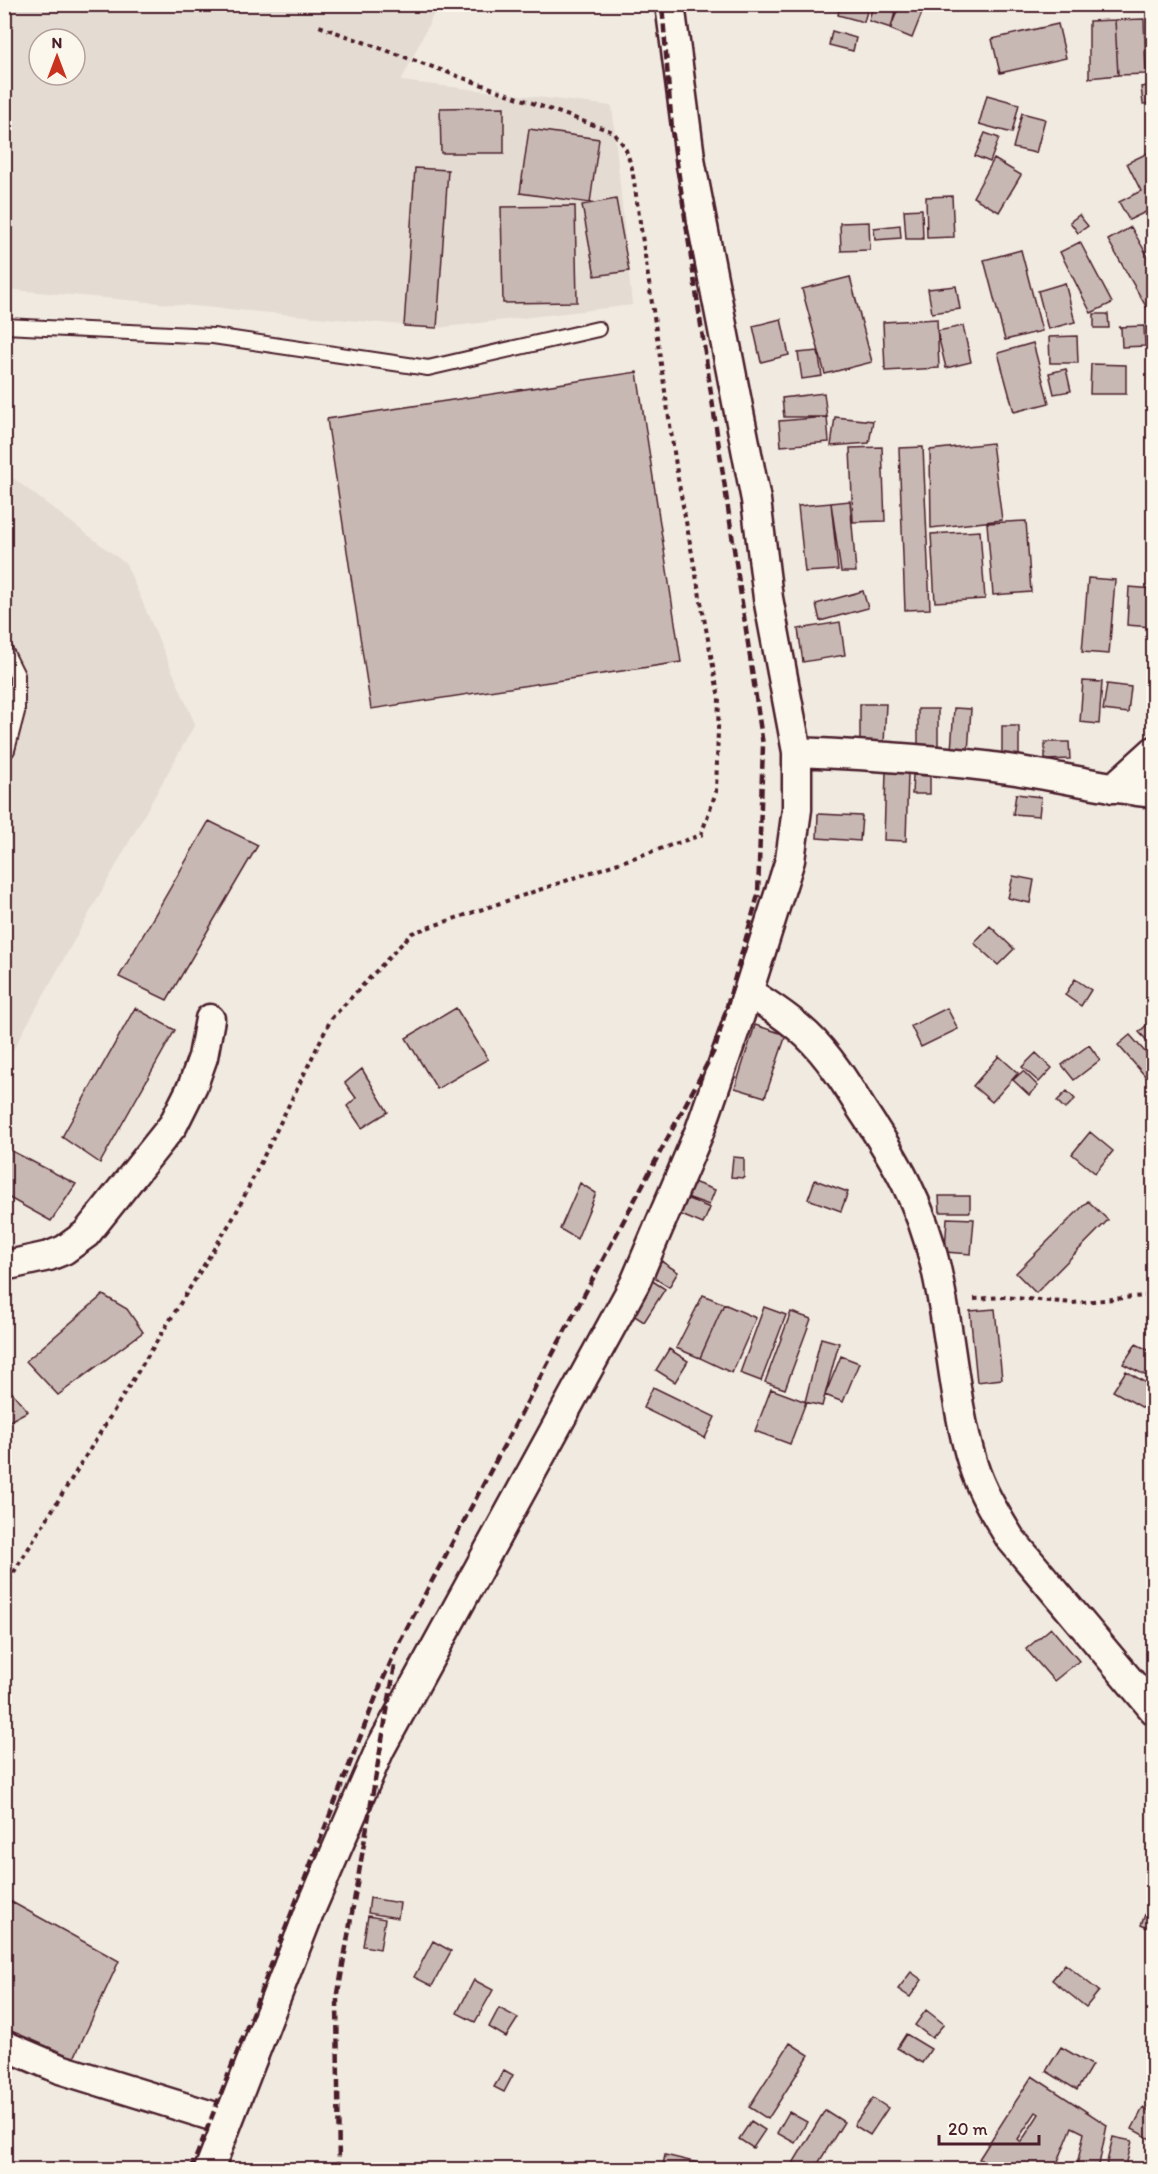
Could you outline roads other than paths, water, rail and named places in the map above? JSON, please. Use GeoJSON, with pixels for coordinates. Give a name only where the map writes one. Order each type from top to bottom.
{"type":"FeatureCollection","features":[{"type":"Feature","properties":{"kind":"street"},"geometry":{"type":"LineString","coordinates":[[209,2169],[309,1913],[380,1749],[635,1283],[700,1130],[748,992],[790,860],[797,809],[797,752],[768,598],[756,500],[691,165],[670,4]]}},
{"type":"Feature","properties":{"kind":"street"},"geometry":{"type":"LineString","coordinates":[[1113,788],[1154,751]]}},
{"type":"Feature","properties":{"kind":"street"},"geometry":{"type":"LineString","coordinates":[[797,752],[922,758],[1008,769],[1154,793]]}},
{"type":"Feature","properties":{"kind":"street"},"geometry":{"type":"LineString","coordinates":[[748,992],[779,1011],[808,1036],[834,1065],[902,1172],[923,1219],[935,1263],[964,1431],[974,1468],[993,1511],[1010,1538],[1154,1710]]}},
{"type":"Feature","properties":{"kind":"street"},"geometry":{"type":"LineString","coordinates":[[4,1266],[49,1256],[64,1250],[86,1234],[173,1125],[193,1085],[203,1057],[210,1019]]}},
{"type":"Feature","properties":{"kind":"street"},"geometry":{"type":"LineString","coordinates":[[4,2045],[60,2069],[227,2123]]}},
{"type":"Feature","properties":{"kind":"lane"},"geometry":{"type":"LineString","coordinates":[[4,326],[213,336],[428,368],[598,329]]}},
{"type":"Feature","properties":{"kind":"lane"},"geometry":{"type":"LineString","coordinates":[[4,649],[17,675],[17,712],[7,750],[4,753]]}},
{"type":"Feature","properties":{"kind":"railway"},"geometry":{"type":"LineString","coordinates":[[191,2170],[381,1684],[400,1641],[715,1049],[758,895],[763,745],[672,129],[662,4]]}},
{"type":"Feature","properties":{"kind":"railway"},"geometry":{"type":"LineString","coordinates":[[339,2170],[337,1999],[395,1665]]}}]}
